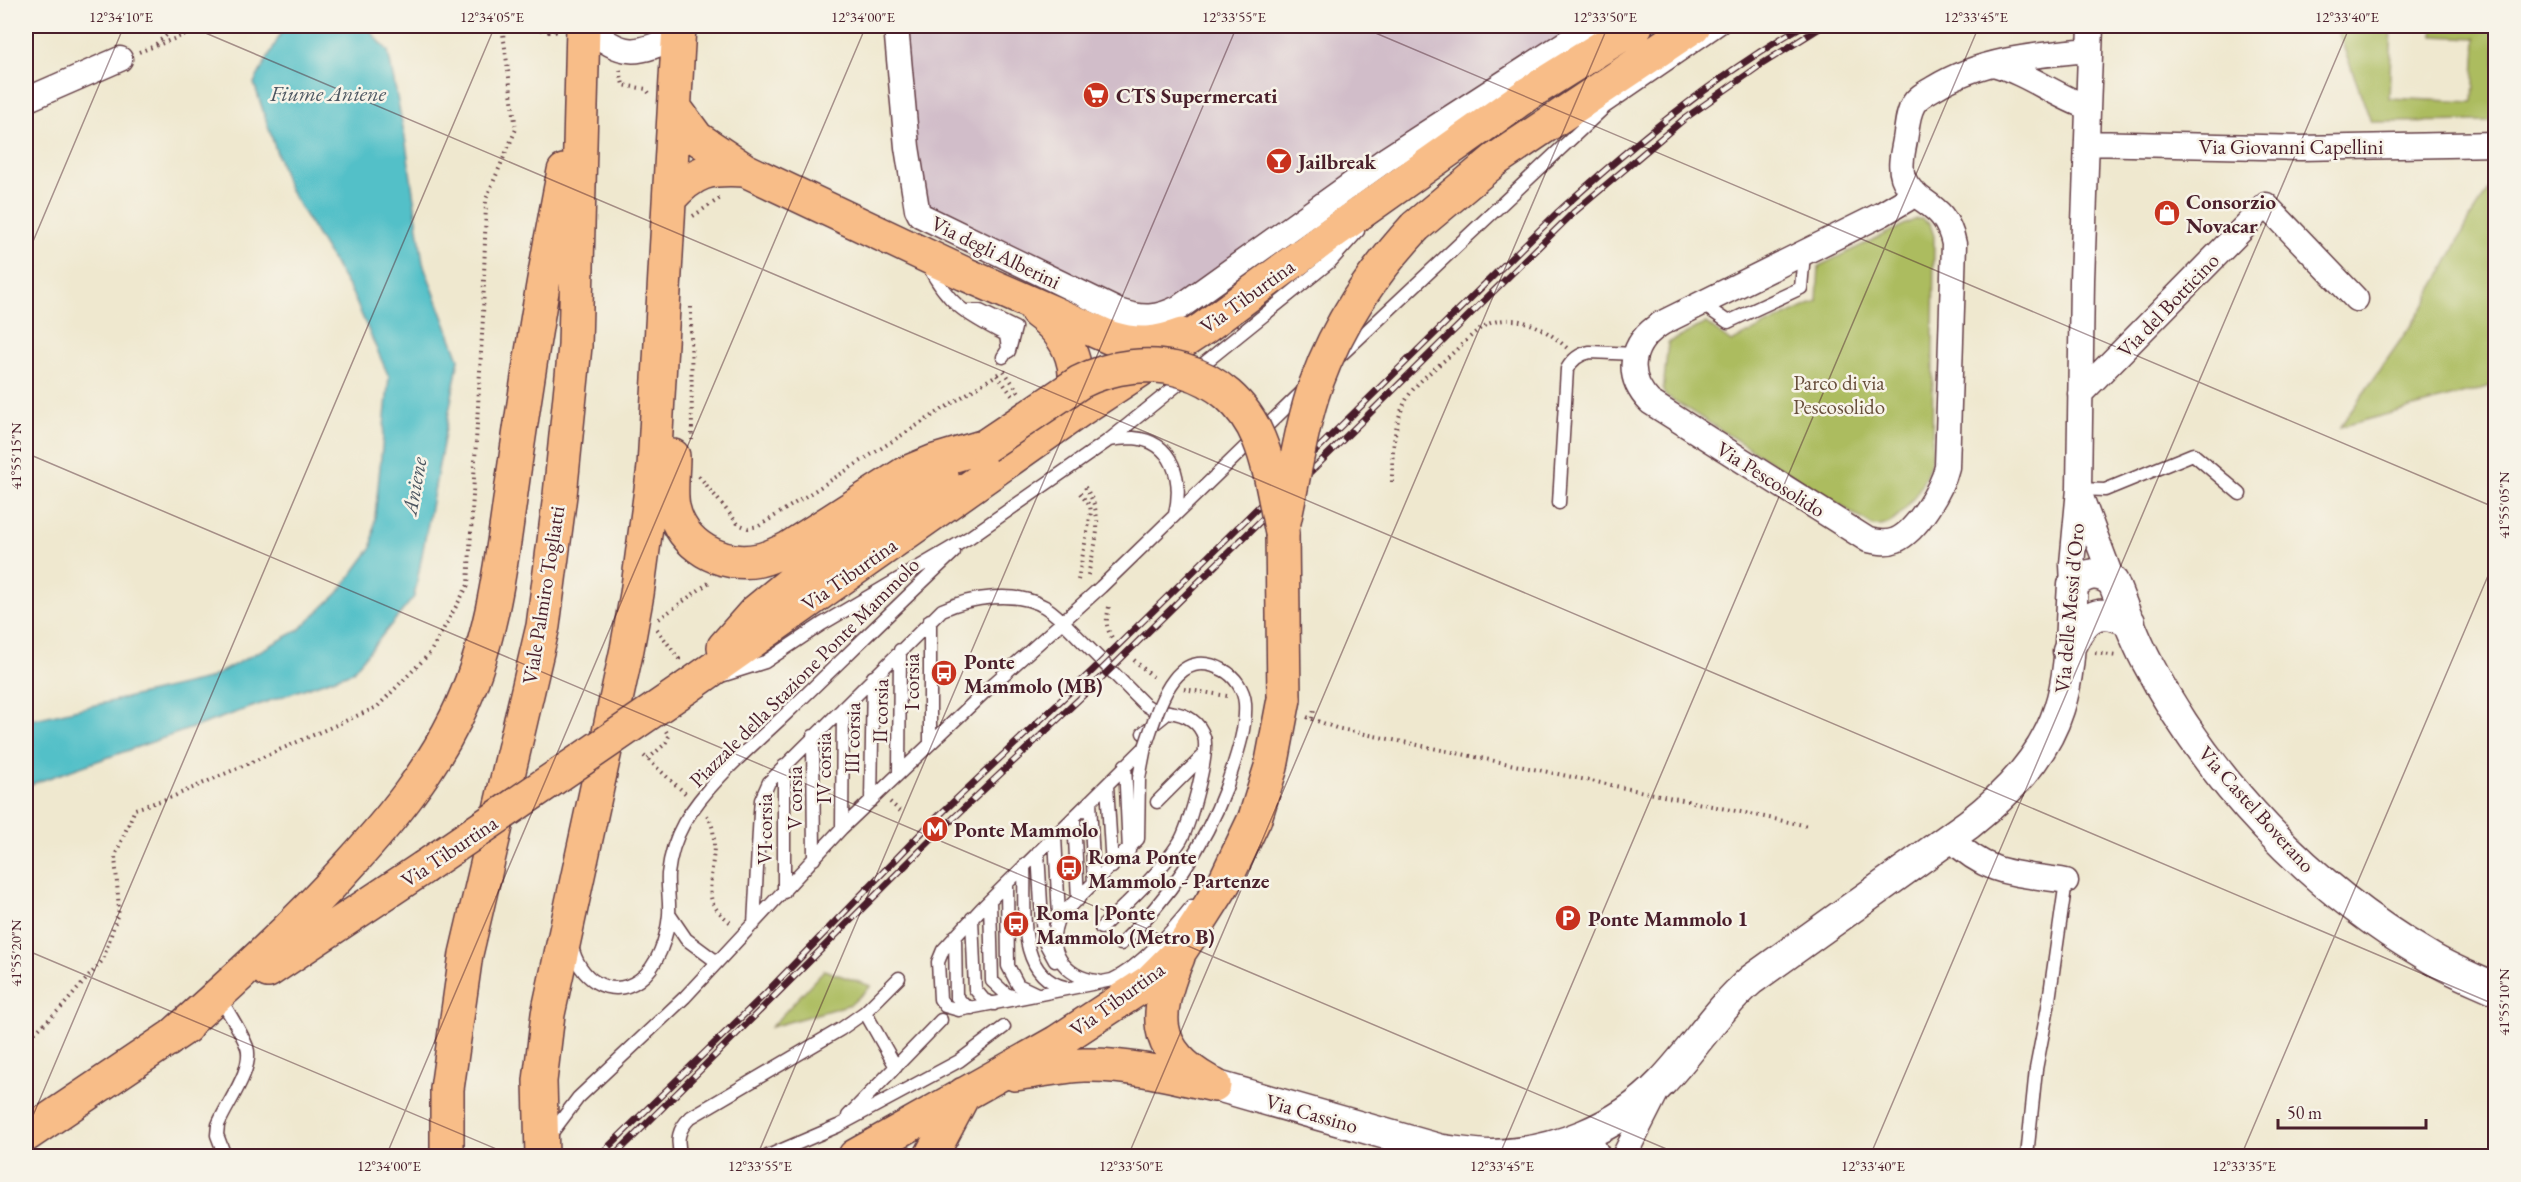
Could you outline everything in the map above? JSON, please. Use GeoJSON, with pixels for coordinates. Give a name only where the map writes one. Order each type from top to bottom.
{"type":"FeatureCollection","features":[{"type":"Feature","properties":{"kind":"main road","name":"Viale Palmiro Togliatti"},"geometry":{"type":"LineString","coordinates":[[447,1156],[447,1089],[466,954],[543,626],[558,507],[575,346],[583,26]]}},
{"type":"Feature","properties":{"kind":"main road","name":"Via Tiburtina"},"geometry":{"type":"LineString","coordinates":[[26,1135],[686,688],[1044,435],[1204,328],[1529,93],[1635,26]]}},
{"type":"Feature","properties":{"kind":"main road","name":"Via Tiburtina"},"geometry":{"type":"LineString","coordinates":[[855,1156],[998,1077],[1141,988],[1180,951],[1224,883],[1255,818],[1271,767],[1283,712],[1285,674],[1282,532],[1311,403],[1333,342],[1369,281],[1415,227],[1495,160],[1694,26]]}},
{"type":"Feature","properties":{"kind":"main road"},"geometry":{"type":"LineString","coordinates":[[542,1153],[539,1098],[549,1006],[571,916],[637,594],[654,467],[669,198],[662,101],[679,30]]}},
{"type":"Feature","properties":{"kind":"main road"},"geometry":{"type":"LineString","coordinates":[[662,101],[737,181]]}},
{"type":"Feature","properties":{"kind":"main road"},"geometry":{"type":"LineString","coordinates":[[168,1040],[280,938],[381,831],[433,760],[464,701],[484,646],[494,603],[542,284],[580,105]]}},
{"type":"Feature","properties":{"kind":"main road"},"geometry":{"type":"LineString","coordinates":[[669,198],[685,183],[701,173],[720,169],[737,181],[923,254],[1008,294],[1111,338],[1126,342],[1157,343],[1204,328]]}},
{"type":"Feature","properties":{"kind":"main road"},"geometry":{"type":"LineString","coordinates":[[1008,294],[1058,329],[1073,360],[1076,381],[1071,400],[1044,435]]}},
{"type":"Feature","properties":{"kind":"main road"},"geometry":{"type":"LineString","coordinates":[[663,324],[672,353],[676,384],[672,500],[681,527],[692,542],[707,552],[723,558],[739,561],[758,560],[863,515]]}},
{"type":"Feature","properties":{"kind":"main road"},"geometry":{"type":"LineString","coordinates":[[686,688],[755,612],[811,566],[863,515],[920,466],[985,446],[1080,382],[1095,375],[1137,364],[1180,370],[1212,384],[1234,402],[1248,418],[1265,456],[1282,532]]}},
{"type":"Feature","properties":{"kind":"main road"},"geometry":{"type":"LineString","coordinates":[[1180,951],[1164,995],[1160,1015],[1161,1029],[1175,1056],[1191,1071],[1214,1085]]}},
{"type":"Feature","properties":{"kind":"main road"},"geometry":{"type":"LineString","coordinates":[[998,1077],[1070,1066],[1099,1065],[1152,1071],[1214,1085]]}},
{"type":"Feature","properties":{"kind":"main road"},"geometry":{"type":"LineString","coordinates":[[932,1156],[964,1094]]}},
{"type":"Feature","properties":{"kind":"street"},"geometry":{"type":"LineString","coordinates":[[588,26],[603,41],[620,50],[640,50],[658,45],[679,30]]}},
{"type":"Feature","properties":{"kind":"street","name":"Via degli Alberini"},"geometry":{"type":"LineString","coordinates":[[896,26],[909,165],[920,215],[1118,310],[1151,318]]}},
{"type":"Feature","properties":{"kind":"street","name":"Via Tiburtina"},"geometry":{"type":"LineString","coordinates":[[1151,318],[1167,314],[1180,307],[1388,158],[1592,26]]}},
{"type":"Feature","properties":{"kind":"street","name":"Via delle Messi d'Oro"},"geometry":{"type":"LineString","coordinates":[[1661,1084],[1718,1013],[1751,981],[1950,838],[1999,800],[2020,777],[2045,743],[2060,708],[2080,651],[2072,564],[2079,489],[2087,106],[2091,26]]}},
{"type":"Feature","properties":{"kind":"street","name":"Via Pescosolido"},"geometry":{"type":"LineString","coordinates":[[1635,354],[1637,384],[1650,402],[1868,540],[1888,542],[1899,539],[1936,496],[1947,467],[1954,244],[1949,224],[1944,216],[1916,194],[1907,183],[1902,171],[1909,113],[1916,100],[1941,84],[1994,64],[2027,56],[2089,50]]}},
{"type":"Feature","properties":{"kind":"street"},"geometry":{"type":"LineString","coordinates":[[26,100],[120,59]]}},
{"type":"Feature","properties":{"kind":"street"},"geometry":{"type":"LineString","coordinates":[[1994,64],[2021,73],[2059,96],[2087,106]]}},
{"type":"Feature","properties":{"kind":"street","name":"Via Giovanni Capellini"},"geometry":{"type":"LineString","coordinates":[[2087,143],[2301,147],[2496,144]]}},
{"type":"Feature","properties":{"kind":"street"},"geometry":{"type":"LineString","coordinates":[[1635,354],[1643,338],[1652,329],[1804,254],[1916,194]]}},
{"type":"Feature","properties":{"kind":"street","name":"Via del Botticino"},"geometry":{"type":"LineString","coordinates":[[2080,394],[2266,205],[2356,299]]}},
{"type":"Feature","properties":{"kind":"street","name":"Via Castel Boverano"},"geometry":{"type":"LineString","coordinates":[[2079,489],[2113,582],[2146,662],[2192,737],[2231,787],[2286,847],[2340,896],[2382,928],[2428,957],[2494,986]]}},
{"type":"Feature","properties":{"kind":"street"},"geometry":{"type":"LineString","coordinates":[[2073,585],[2082,576],[2092,573],[2102,575],[2113,582]]}},
{"type":"Feature","properties":{"kind":"street"},"geometry":{"type":"LineString","coordinates":[[2080,651],[2083,623],[2092,617],[2111,614],[2130,622]]}},
{"type":"Feature","properties":{"kind":"street"},"geometry":{"type":"LineString","coordinates":[[1950,838],[1971,858],[1990,868],[2066,881]]}},
{"type":"Feature","properties":{"kind":"street"},"geometry":{"type":"LineString","coordinates":[[1626,1154],[1661,1084]]}},
{"type":"Feature","properties":{"kind":"street","name":"Via Cassino"},"geometry":{"type":"LineString","coordinates":[[1214,1085],[1442,1150],[1477,1154],[1509,1153],[1599,1137],[1661,1084]]}},
{"type":"Feature","properties":{"kind":"street"},"geometry":{"type":"LineString","coordinates":[[1599,1137],[1620,1132],[1626,1154]]}},
{"type":"Feature","properties":{"kind":"lane"},"geometry":{"type":"LineString","coordinates":[[542,1153],[556,1125],[578,1098],[660,1021],[843,828],[930,743],[1101,587],[1384,314],[1605,107],[1723,26]]}},
{"type":"Feature","properties":{"kind":"lane"},"geometry":{"type":"LineString","coordinates":[[686,688],[765,662],[822,624],[970,537],[1109,440],[1330,261],[1399,186]]}},
{"type":"Feature","properties":{"kind":"lane"},"geometry":{"type":"LineString","coordinates":[[923,254],[936,281],[955,306],[1006,335],[1007,361]]}},
{"type":"Feature","properties":{"kind":"lane"},"geometry":{"type":"LineString","coordinates":[[1559,503],[1567,369],[1577,357],[1590,352],[1635,354]]}},
{"type":"Feature","properties":{"kind":"lane"},"geometry":{"type":"LineString","coordinates":[[1109,440],[1133,438],[1144,440],[1167,457],[1177,474],[1179,485],[1174,515]]}},
{"type":"Feature","properties":{"kind":"lane"},"geometry":{"type":"LineString","coordinates":[[2079,489],[2105,490],[2193,454],[2240,494]]}},
{"type":"Feature","properties":{"kind":"lane","name":"Piazzale della Stazione Ponte Mammolo"},"geometry":{"type":"LineString","coordinates":[[571,916],[574,956],[581,971],[596,982],[620,988],[640,980],[659,954],[669,914],[668,875],[673,848],[683,825],[697,805],[732,766],[970,537]]}},
{"type":"Feature","properties":{"kind":"lane"},"geometry":{"type":"LineString","coordinates":[[754,924],[759,823],[764,790],[784,765],[942,610],[977,600],[1003,598],[1022,599],[1039,604],[1062,622],[1144,704],[1152,709],[1184,715],[1197,724],[1205,739],[1204,755],[1184,835],[1144,886],[1101,928]]}},
{"type":"Feature","properties":{"kind":"lane","name":"I corsia"},"geometry":{"type":"LineString","coordinates":[[930,620],[930,743]]}},
{"type":"Feature","properties":{"kind":"lane","name":"II corsia"},"geometry":{"type":"LineString","coordinates":[[899,773],[900,650]]}},
{"type":"Feature","properties":{"kind":"lane"},"geometry":{"type":"LineString","coordinates":[[1059,917],[1129,851],[1140,835],[1138,778],[1145,747],[1165,691],[1176,676],[1200,665],[1225,670],[1237,682],[1245,702],[1238,750],[1227,788],[1205,838],[1176,885],[1121,944]]}},
{"type":"Feature","properties":{"kind":"lane","name":"III corsia"},"geometry":{"type":"LineString","coordinates":[[871,801],[873,677]]}},
{"type":"Feature","properties":{"kind":"lane","name":"IV corsia"},"geometry":{"type":"LineString","coordinates":[[843,708],[843,828]]}},
{"type":"Feature","properties":{"kind":"lane"},"geometry":{"type":"LineString","coordinates":[[1143,733],[1169,712]]}},
{"type":"Feature","properties":{"kind":"lane","name":"V corsia"},"geometry":{"type":"LineString","coordinates":[[813,736],[814,859]]}},
{"type":"Feature","properties":{"kind":"lane"},"geometry":{"type":"LineString","coordinates":[[1145,747],[972,918],[943,950],[938,962],[939,999],[945,1005],[955,1010],[972,1008],[1112,980],[1159,943],[1191,908],[1221,870],[1255,818]]}},
{"type":"Feature","properties":{"kind":"lane"},"geometry":{"type":"LineString","coordinates":[[1156,802],[1204,755]]}},
{"type":"Feature","properties":{"kind":"lane","name":"VI corsia"},"geometry":{"type":"LineString","coordinates":[[783,892],[784,765]]}},
{"type":"Feature","properties":{"kind":"lane"},"geometry":{"type":"LineString","coordinates":[[1125,765],[1129,851]]}},
{"type":"Feature","properties":{"kind":"lane"},"geometry":{"type":"LineString","coordinates":[[1107,785],[1112,867]]}},
{"type":"Feature","properties":{"kind":"lane"},"geometry":{"type":"LineString","coordinates":[[1090,801],[1094,884]]}},
{"type":"Feature","properties":{"kind":"lane"},"geometry":{"type":"LineString","coordinates":[[1074,817],[1078,900]]}},
{"type":"Feature","properties":{"kind":"lane"},"geometry":{"type":"LineString","coordinates":[[1055,836],[1059,917],[1053,933],[1055,949],[1067,967],[1080,977]]}},
{"type":"Feature","properties":{"kind":"lane"},"geometry":{"type":"LineString","coordinates":[[1038,852],[1042,933],[1046,947],[1056,962],[1080,977],[1098,981],[1112,980]]}},
{"type":"Feature","properties":{"kind":"lane"},"geometry":{"type":"LineString","coordinates":[[1024,866],[1028,947],[1035,965],[1047,980],[1071,988]]}},
{"type":"Feature","properties":{"kind":"lane"},"geometry":{"type":"LineString","coordinates":[[2027,1156],[2036,1069],[2048,1007],[2066,881]]}},
{"type":"Feature","properties":{"kind":"lane"},"geometry":{"type":"LineString","coordinates":[[1007,885],[1008,966],[1018,985],[1038,994]]}},
{"type":"Feature","properties":{"kind":"lane"},"geometry":{"type":"LineString","coordinates":[[990,901],[992,981],[1006,994],[1019,998]]}},
{"type":"Feature","properties":{"kind":"lane"},"geometry":{"type":"LineString","coordinates":[[669,914],[686,939],[717,962]]}},
{"type":"Feature","properties":{"kind":"lane"},"geometry":{"type":"LineString","coordinates":[[972,918],[974,985],[980,996],[994,1004]]}},
{"type":"Feature","properties":{"kind":"lane"},"geometry":{"type":"LineString","coordinates":[[956,936],[956,996],[964,1005],[972,1008]]}},
{"type":"Feature","properties":{"kind":"lane"},"geometry":{"type":"LineString","coordinates":[[681,1156],[678,1136],[681,1128],[691,1117],[827,1038],[865,1012],[899,978]]}},
{"type":"Feature","properties":{"kind":"lane"},"geometry":{"type":"LineString","coordinates":[[222,1001],[247,1048],[248,1057],[246,1071],[218,1125],[217,1135],[225,1156]]}},
{"type":"Feature","properties":{"kind":"lane"},"geometry":{"type":"LineString","coordinates":[[865,1012],[896,1067]]}},
{"type":"Feature","properties":{"kind":"lane"},"geometry":{"type":"LineString","coordinates":[[838,1126],[941,1020]]}},
{"type":"Feature","properties":{"kind":"lane"},"geometry":{"type":"LineString","coordinates":[[771,1155],[838,1126],[960,1061],[1004,1027]]}},
{"type":"Feature","properties":{"kind":"path"},"geometry":{"type":"LineString","coordinates":[[153,46],[177,26]]}},
{"type":"Feature","properties":{"kind":"path"},"geometry":{"type":"LineString","coordinates":[[120,59],[208,26]]}},
{"type":"Feature","properties":{"kind":"path"},"geometry":{"type":"LineString","coordinates":[[26,1041],[62,1007],[103,960],[119,910],[115,856],[135,809],[172,797],[377,707],[430,653],[468,585],[483,317],[486,199],[516,129],[502,26]]}},
{"type":"Feature","properties":{"kind":"path"},"geometry":{"type":"LineString","coordinates":[[537,26],[537,29],[543,30],[544,26]]}},
{"type":"Feature","properties":{"kind":"path"},"geometry":{"type":"LineString","coordinates":[[549,26],[549,32],[555,32],[555,26]]}},
{"type":"Feature","properties":{"kind":"path"},"geometry":{"type":"LineString","coordinates":[[620,50],[622,85],[646,89],[662,101]]}},
{"type":"Feature","properties":{"kind":"path"},"geometry":{"type":"LineString","coordinates":[[692,225],[692,217],[737,181]]}},
{"type":"Feature","properties":{"kind":"path"},"geometry":{"type":"LineString","coordinates":[[691,304],[692,444]]}},
{"type":"Feature","properties":{"kind":"path"},"geometry":{"type":"LineString","coordinates":[[1392,482],[1392,455],[1401,410],[1406,399],[1431,372],[1487,325],[1509,319],[1540,326],[1577,357]]}},
{"type":"Feature","properties":{"kind":"path"},"geometry":{"type":"LineString","coordinates":[[692,467],[738,524],[748,528],[759,526],[997,375],[1004,370],[1007,361]]}},
{"type":"Feature","properties":{"kind":"path"},"geometry":{"type":"LineString","coordinates":[[1004,370],[1021,394]]}},
{"type":"Feature","properties":{"kind":"path"},"geometry":{"type":"LineString","coordinates":[[997,375],[1014,399]]}},
{"type":"Feature","properties":{"kind":"path"},"geometry":{"type":"LineString","coordinates":[[1085,487],[1097,509],[1099,520],[1088,575]]}},
{"type":"Feature","properties":{"kind":"path"},"geometry":{"type":"LineString","coordinates":[[1078,580],[1091,512],[1079,492]]}},
{"type":"Feature","properties":{"kind":"path"},"geometry":{"type":"LineString","coordinates":[[652,634],[654,624],[664,614],[719,576]]}},
{"type":"Feature","properties":{"kind":"path"},"geometry":{"type":"LineString","coordinates":[[1109,607],[1107,630],[1113,639]]}},
{"type":"Feature","properties":{"kind":"path"},"geometry":{"type":"LineString","coordinates":[[654,624],[668,647]]}},
{"type":"Feature","properties":{"kind":"path"},"geometry":{"type":"LineString","coordinates":[[2080,651],[2118,656]]}},
{"type":"Feature","properties":{"kind":"path"},"geometry":{"type":"LineString","coordinates":[[1134,660],[1155,679]]}},
{"type":"Feature","properties":{"kind":"path"},"geometry":{"type":"LineString","coordinates":[[1179,688],[1231,697]]}},
{"type":"Feature","properties":{"kind":"path"},"geometry":{"type":"LineString","coordinates":[[1314,710],[1310,718],[1336,728],[1808,826]]}},
{"type":"Feature","properties":{"kind":"path"},"geometry":{"type":"LineString","coordinates":[[644,756],[690,799]]}},
{"type":"Feature","properties":{"kind":"path"},"geometry":{"type":"LineString","coordinates":[[705,813],[715,831],[711,892],[713,906],[743,935]]}},
{"type":"Feature","properties":{"kind":"shaded area"},"geometry":{"type":"Polygon","coordinates":[[[896,26],[1592,26],[1159,317],[926,219],[896,26]]]}},
{"type":"Feature","properties":{"kind":"green space"},"geometry":{"type":"Polygon","coordinates":[[[2336,26],[2392,26],[2389,98],[2473,102],[2476,38],[2433,36],[2433,26],[2495,26],[2495,121],[2371,122],[2336,26]]]}},
{"type":"Feature","properties":{"kind":"green space"},"geometry":{"type":"Polygon","coordinates":[[[2495,179],[2495,385],[2340,427],[2423,308],[2471,217],[2495,179]]]}},
{"type":"Feature","properties":{"kind":"green space","name":"Parco di via Pescosolido"},"geometry":{"type":"Polygon","coordinates":[[[1916,219],[1922,219],[1930,224],[1934,236],[1932,456],[1925,477],[1911,502],[1893,520],[1883,525],[1873,526],[1665,395],[1663,391],[1668,343],[1706,323],[1731,342],[1817,301],[1819,266],[1916,219]]]}},
{"type":"Feature","properties":{"kind":"green space"},"geometry":{"type":"Polygon","coordinates":[[[824,970],[871,986],[851,1004],[771,1027],[824,970]]]}},
{"type":"Feature","properties":{"kind":"water","name":"Fiume Aniene"},"geometry":{"type":"Polygon","coordinates":[[[285,26],[366,26],[388,51],[406,143],[423,263],[459,359],[414,597],[352,672],[26,786],[26,721],[208,679],[299,630],[338,593],[372,547],[389,377],[352,293],[288,187],[254,83],[285,26]]]}},
{"type":"Feature","properties":{"kind":"railway"},"geometry":{"type":"LineString","coordinates":[[599,1156],[766,993],[930,824],[1093,670],[1558,212],[1675,113],[1737,67],[1802,26]]}},
{"type":"Feature","properties":{"kind":"railway"},"geometry":{"type":"LineString","coordinates":[[614,1156],[939,832],[1093,686],[1573,213],[1684,119],[1762,64],[1823,26]]}},
{"type":"Feature","properties":{"kind":"place","name":"CTS Supermercati"},"geometry":{"type":"Point","coordinates":[1096,95]}},
{"type":"Feature","properties":{"kind":"place","name":"Jailbreak"},"geometry":{"type":"Point","coordinates":[1279,161]}},
{"type":"Feature","properties":{"kind":"place","name":"Consorzio Novacar"},"geometry":{"type":"Point","coordinates":[2167,213]}},
{"type":"Feature","properties":{"kind":"place","name":"Ponte Mammolo (MB)"},"geometry":{"type":"Point","coordinates":[944,673]}},
{"type":"Feature","properties":{"kind":"place","name":"Ponte Mammolo"},"geometry":{"type":"Point","coordinates":[935,829]}},
{"type":"Feature","properties":{"kind":"place","name":"Roma Ponte Mammolo - Partenze"},"geometry":{"type":"Point","coordinates":[1069,868]}},
{"type":"Feature","properties":{"kind":"place","name":"Ponte Mammolo 1"},"geometry":{"type":"Point","coordinates":[1568,918]}},
{"type":"Feature","properties":{"kind":"place","name":"Roma | Ponte Mammolo (Metro B)"},"geometry":{"type":"Point","coordinates":[1016,924]}},
{"type":"Feature","properties":{"kind":"water label","name":"Aniene"},"geometry":{"type":"Point","coordinates":[414,486]}}]}
